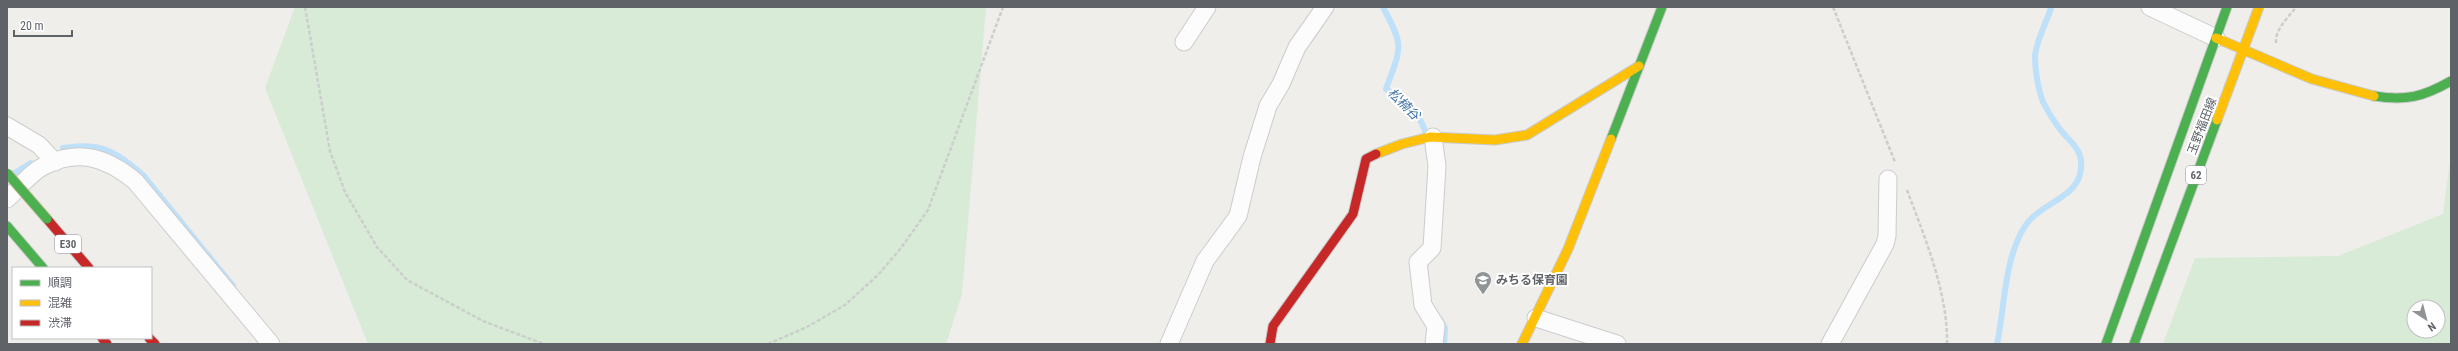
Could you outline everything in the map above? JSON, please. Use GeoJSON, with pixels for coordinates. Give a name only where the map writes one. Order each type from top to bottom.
{"type":"FeatureCollection","features":[{"type":"Feature","properties":{"kind":"main road"},"geometry":{"type":"LineString","coordinates":[[1522,344],[1536,318],[1568,249],[1662,7]]}},
{"type":"Feature","properties":{"kind":"main road","name":"玉野福田線"},"geometry":{"type":"LineString","coordinates":[[2106,344],[2227,7]]}},
{"type":"Feature","properties":{"kind":"main road","name":"玉野福田線"},"geometry":{"type":"LineString","coordinates":[[2134,344],[2244,51],[2259,7]]}},
{"type":"Feature","properties":{"kind":"main road"},"geometry":{"type":"LineString","coordinates":[[2216,38],[2292,72],[2382,98],[2412,98],[2451,82]]}},
{"type":"Feature","properties":{"kind":"main road"},"geometry":{"type":"LineString","coordinates":[[1270,344],[1273,326],[1353,214],[1366,159],[1405,143],[1433,138],[1516,139],[1527,135],[1639,66]]}},
{"type":"Feature","properties":{"kind":"main road","name":"E30"},"geometry":{"type":"LineString","coordinates":[[7,173],[88,267]]}},
{"type":"Feature","properties":{"kind":"main road"},"geometry":{"type":"LineString","coordinates":[[7,226],[42,267]]}},
{"type":"Feature","properties":{"kind":"street"},"geometry":{"type":"LineString","coordinates":[[1184,42],[1207,7]]}},
{"type":"Feature","properties":{"kind":"street"},"geometry":{"type":"LineString","coordinates":[[1169,344],[1205,261],[1238,216],[1252,157],[1268,106],[1281,84],[1297,47],[1324,7]]}},
{"type":"Feature","properties":{"kind":"street"},"geometry":{"type":"LineString","coordinates":[[2150,7],[2216,38]]}},
{"type":"Feature","properties":{"kind":"street"},"geometry":{"type":"LineString","coordinates":[[7,126],[39,145],[55,162]]}},
{"type":"Feature","properties":{"kind":"street"},"geometry":{"type":"LineString","coordinates":[[1433,138],[1437,166],[1432,248],[1418,262],[1423,305],[1436,326],[1434,344]]}},
{"type":"Feature","properties":{"kind":"street"},"geometry":{"type":"LineString","coordinates":[[7,199],[43,166],[68,157],[98,158],[117,166],[135,181],[271,344]]}},
{"type":"Feature","properties":{"kind":"street"},"geometry":{"type":"LineString","coordinates":[[1830,344],[1885,244],[1887,236],[1888,179]]}},
{"type":"Feature","properties":{"kind":"street"},"geometry":{"type":"LineString","coordinates":[[1536,318],[1617,344]]}},
{"type":"Feature","properties":{"kind":"path"},"geometry":{"type":"LineString","coordinates":[[305,7],[330,151],[345,192],[377,247],[407,280],[483,321],[544,344]]}},
{"type":"Feature","properties":{"kind":"path"},"geometry":{"type":"LineString","coordinates":[[768,344],[807,327],[845,305],[878,275],[901,248],[928,210],[1003,7]]}},
{"type":"Feature","properties":{"kind":"path"},"geometry":{"type":"LineString","coordinates":[[2276,44],[2276,37],[2279,29],[2296,7]]}},
{"type":"Feature","properties":{"kind":"green space"},"geometry":{"type":"Polygon","coordinates":[[[295,7],[986,7],[962,294],[946,344],[368,344],[265,88],[295,7]]]}},
{"type":"Feature","properties":{"kind":"green space"},"geometry":{"type":"Polygon","coordinates":[[[2451,154],[2451,344],[2163,344],[2195,258],[2338,256],[2443,214],[2451,154]]]}},
{"type":"Feature","properties":{"kind":"waterway","name":"松楠谷"},"geometry":{"type":"LineString","coordinates":[[1383,7],[1398,40],[1395,64],[1386,89],[1405,103],[1416,114],[1424,127],[1426,134]]}},
{"type":"Feature","properties":{"kind":"waterway"},"geometry":{"type":"LineString","coordinates":[[1997,344],[2006,281],[2014,249],[2020,235],[2028,222],[2034,216],[2072,189],[2080,174],[2081,159],[2079,153],[2059,128],[2046,108],[2041,97],[2037,80],[2035,57],[2039,39],[2051,8]]}},
{"type":"Feature","properties":{"kind":"waterway"},"geometry":{"type":"LineString","coordinates":[[63,148],[88,146],[107,150],[124,160],[143,175],[233,286]]}},
{"type":"Feature","properties":{"kind":"waterway"},"geometry":{"type":"LineString","coordinates":[[13,174],[31,163]]}},
{"type":"Feature","properties":{"kind":"waterway","name":"松楠谷"},"geometry":{"type":"LineString","coordinates":[[1440,319],[1445,328],[1444,344]]}},
{"type":"Feature","properties":{"kind":"traffic: fast"},"geometry":{"type":"LineString","coordinates":[[1611,139],[1662,7]]}},
{"type":"Feature","properties":{"kind":"traffic: fast"},"geometry":{"type":"LineString","coordinates":[[2106,344],[2227,7]]}},
{"type":"Feature","properties":{"kind":"traffic: fast"},"geometry":{"type":"LineString","coordinates":[[2374,96],[2405,98],[2432,91],[2451,81]]}},
{"type":"Feature","properties":{"kind":"traffic: fast"},"geometry":{"type":"LineString","coordinates":[[2134,344],[2217,120]]}},
{"type":"Feature","properties":{"kind":"traffic: fast"},"geometry":{"type":"LineString","coordinates":[[7,173],[47,219]]}},
{"type":"Feature","properties":{"kind":"traffic: fast"},"geometry":{"type":"LineString","coordinates":[[7,226],[42,267]]}},
{"type":"Feature","properties":{"kind":"traffic: slow"},"geometry":{"type":"LineString","coordinates":[[2217,120],[2259,7]]}},
{"type":"Feature","properties":{"kind":"traffic: slow"},"geometry":{"type":"LineString","coordinates":[[2216,38],[2312,79],[2374,96]]}},
{"type":"Feature","properties":{"kind":"traffic: slow"},"geometry":{"type":"LineString","coordinates":[[1376,154],[1402,144],[1430,137],[1495,140],[1527,135],[1639,66]]}},
{"type":"Feature","properties":{"kind":"traffic: slow"},"geometry":{"type":"LineString","coordinates":[[1522,344],[1568,249],[1611,139]]}},
{"type":"Feature","properties":{"kind":"traffic: jam"},"geometry":{"type":"LineString","coordinates":[[1270,344],[1273,326],[1353,214],[1366,159],[1376,154]]}},
{"type":"Feature","properties":{"kind":"traffic: jam"},"geometry":{"type":"LineString","coordinates":[[47,219],[88,267]]}},
{"type":"Feature","properties":{"kind":"traffic: jam"},"geometry":{"type":"LineString","coordinates":[[103,339],[107,344]]}},
{"type":"Feature","properties":{"kind":"traffic: jam"},"geometry":{"type":"LineString","coordinates":[[150,339],[155,344]]}},
{"type":"Feature","properties":{"kind":"place","name":"みちる保育園"},"geometry":{"type":"Point","coordinates":[1483,295]}}]}
